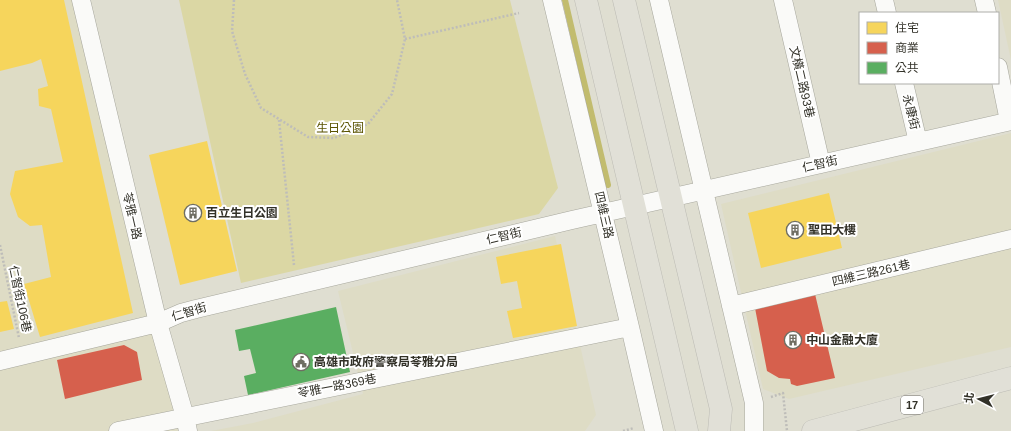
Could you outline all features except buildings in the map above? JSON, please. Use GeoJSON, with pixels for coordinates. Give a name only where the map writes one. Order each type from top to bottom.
{"type":"FeatureCollection","features":[{"type":"Feature","properties":{"kind":"main road"},"geometry":{"type":"LineString","coordinates":[[586,0],[687,431]]}},
{"type":"Feature","properties":{"kind":"main road"},"geometry":{"type":"LineString","coordinates":[[624,0],[721,409],[719,431]]}},
{"type":"Feature","properties":{"kind":"main road","name":"17"},"geometry":{"type":"LineString","coordinates":[[813,431],[1011,378]]}},
{"type":"Feature","properties":{"kind":"street","name":"苓雅一路"},"geometry":{"type":"LineString","coordinates":[[80,0],[158,323],[186,424]]}},
{"type":"Feature","properties":{"kind":"street","name":"四維三路"},"geometry":{"type":"LineString","coordinates":[[552,0],[654,431]]}},
{"type":"Feature","properties":{"kind":"street"},"geometry":{"type":"LineString","coordinates":[[659,0],[754,403],[754,431]]}},
{"type":"Feature","properties":{"kind":"street","name":"文橫二路93巷"},"geometry":{"type":"LineString","coordinates":[[782,0],[821,164]]}},
{"type":"Feature","properties":{"kind":"street"},"geometry":{"type":"LineString","coordinates":[[884,0],[887,12]]}},
{"type":"Feature","properties":{"kind":"street"},"geometry":{"type":"LineString","coordinates":[[984,0],[987,12]]}},
{"type":"Feature","properties":{"kind":"street"},"geometry":{"type":"LineString","coordinates":[[999,72],[1010,121]]}},
{"type":"Feature","properties":{"kind":"street","name":"永康街"},"geometry":{"type":"LineString","coordinates":[[904,84],[918,142]]}},
{"type":"Feature","properties":{"kind":"street","name":"仁智街"},"geometry":{"type":"LineString","coordinates":[[0,362],[158,323],[181,313],[196,309],[603,213],[1010,121]]}},
{"type":"Feature","properties":{"kind":"street","name":"四維三路261巷"},"geometry":{"type":"LineString","coordinates":[[731,306],[1011,239]]}},
{"type":"Feature","properties":{"kind":"street","name":"苓雅一路369巷"},"geometry":{"type":"LineString","coordinates":[[118,431],[186,424],[630,327]]}},
{"type":"Feature","properties":{"kind":"path"},"geometry":{"type":"LineString","coordinates":[[234,0],[232,31],[245,74],[261,108],[308,137],[328,138],[334,138],[368,124],[392,94],[405,39],[397,0]]}},
{"type":"Feature","properties":{"kind":"path"},"geometry":{"type":"LineString","coordinates":[[405,39],[519,13]]}},
{"type":"Feature","properties":{"kind":"path"},"geometry":{"type":"LineString","coordinates":[[279,120],[294,265]]}},
{"type":"Feature","properties":{"kind":"path","name":"仁智街106巷"},"geometry":{"type":"LineString","coordinates":[[0,245],[23,356]]}},
{"type":"Feature","properties":{"kind":"path"},"geometry":{"type":"LineString","coordinates":[[783,393],[788,431]]}},
{"type":"Feature","properties":{"kind":"shaded area"},"geometry":{"type":"Polygon","coordinates":[[[0,0],[84,0],[178,431],[0,431],[0,0]]]}},
{"type":"Feature","properties":{"kind":"shaded area"},"geometry":{"type":"Polygon","coordinates":[[[998,0],[1011,0],[1011,60],[998,0]]]}},
{"type":"Feature","properties":{"kind":"shaded area"},"geometry":{"type":"Polygon","coordinates":[[[1011,133],[1011,347],[789,399],[763,389],[721,204],[1011,133]]]}},
{"type":"Feature","properties":{"kind":"shaded area"},"geometry":{"type":"Polygon","coordinates":[[[555,236],[596,415],[585,431],[211,431],[253,423],[363,394],[338,291],[555,236]]]}},
{"type":"Feature","properties":{"kind":"green space","name":"生日公園"},"geometry":{"type":"Polygon","coordinates":[[[179,0],[510,0],[558,188],[539,214],[241,283],[179,0]]]}},
{"type":"Feature","properties":{"kind":"waterway"},"geometry":{"type":"LineString","coordinates":[[565,0],[608,185]]}},
{"type":"Feature","properties":{"kind":"place","name":"百立生日公園"},"geometry":{"type":"Point","coordinates":[193,213]}},
{"type":"Feature","properties":{"kind":"place","name":"聖田大樓"},"geometry":{"type":"Point","coordinates":[795,230]}},
{"type":"Feature","properties":{"kind":"place","name":"中山金融大廈"},"geometry":{"type":"Point","coordinates":[793,340]}},
{"type":"Feature","properties":{"kind":"place","name":"高雄市政府警察局苓雅分局"},"geometry":{"type":"Point","coordinates":[301,362]}}]}
